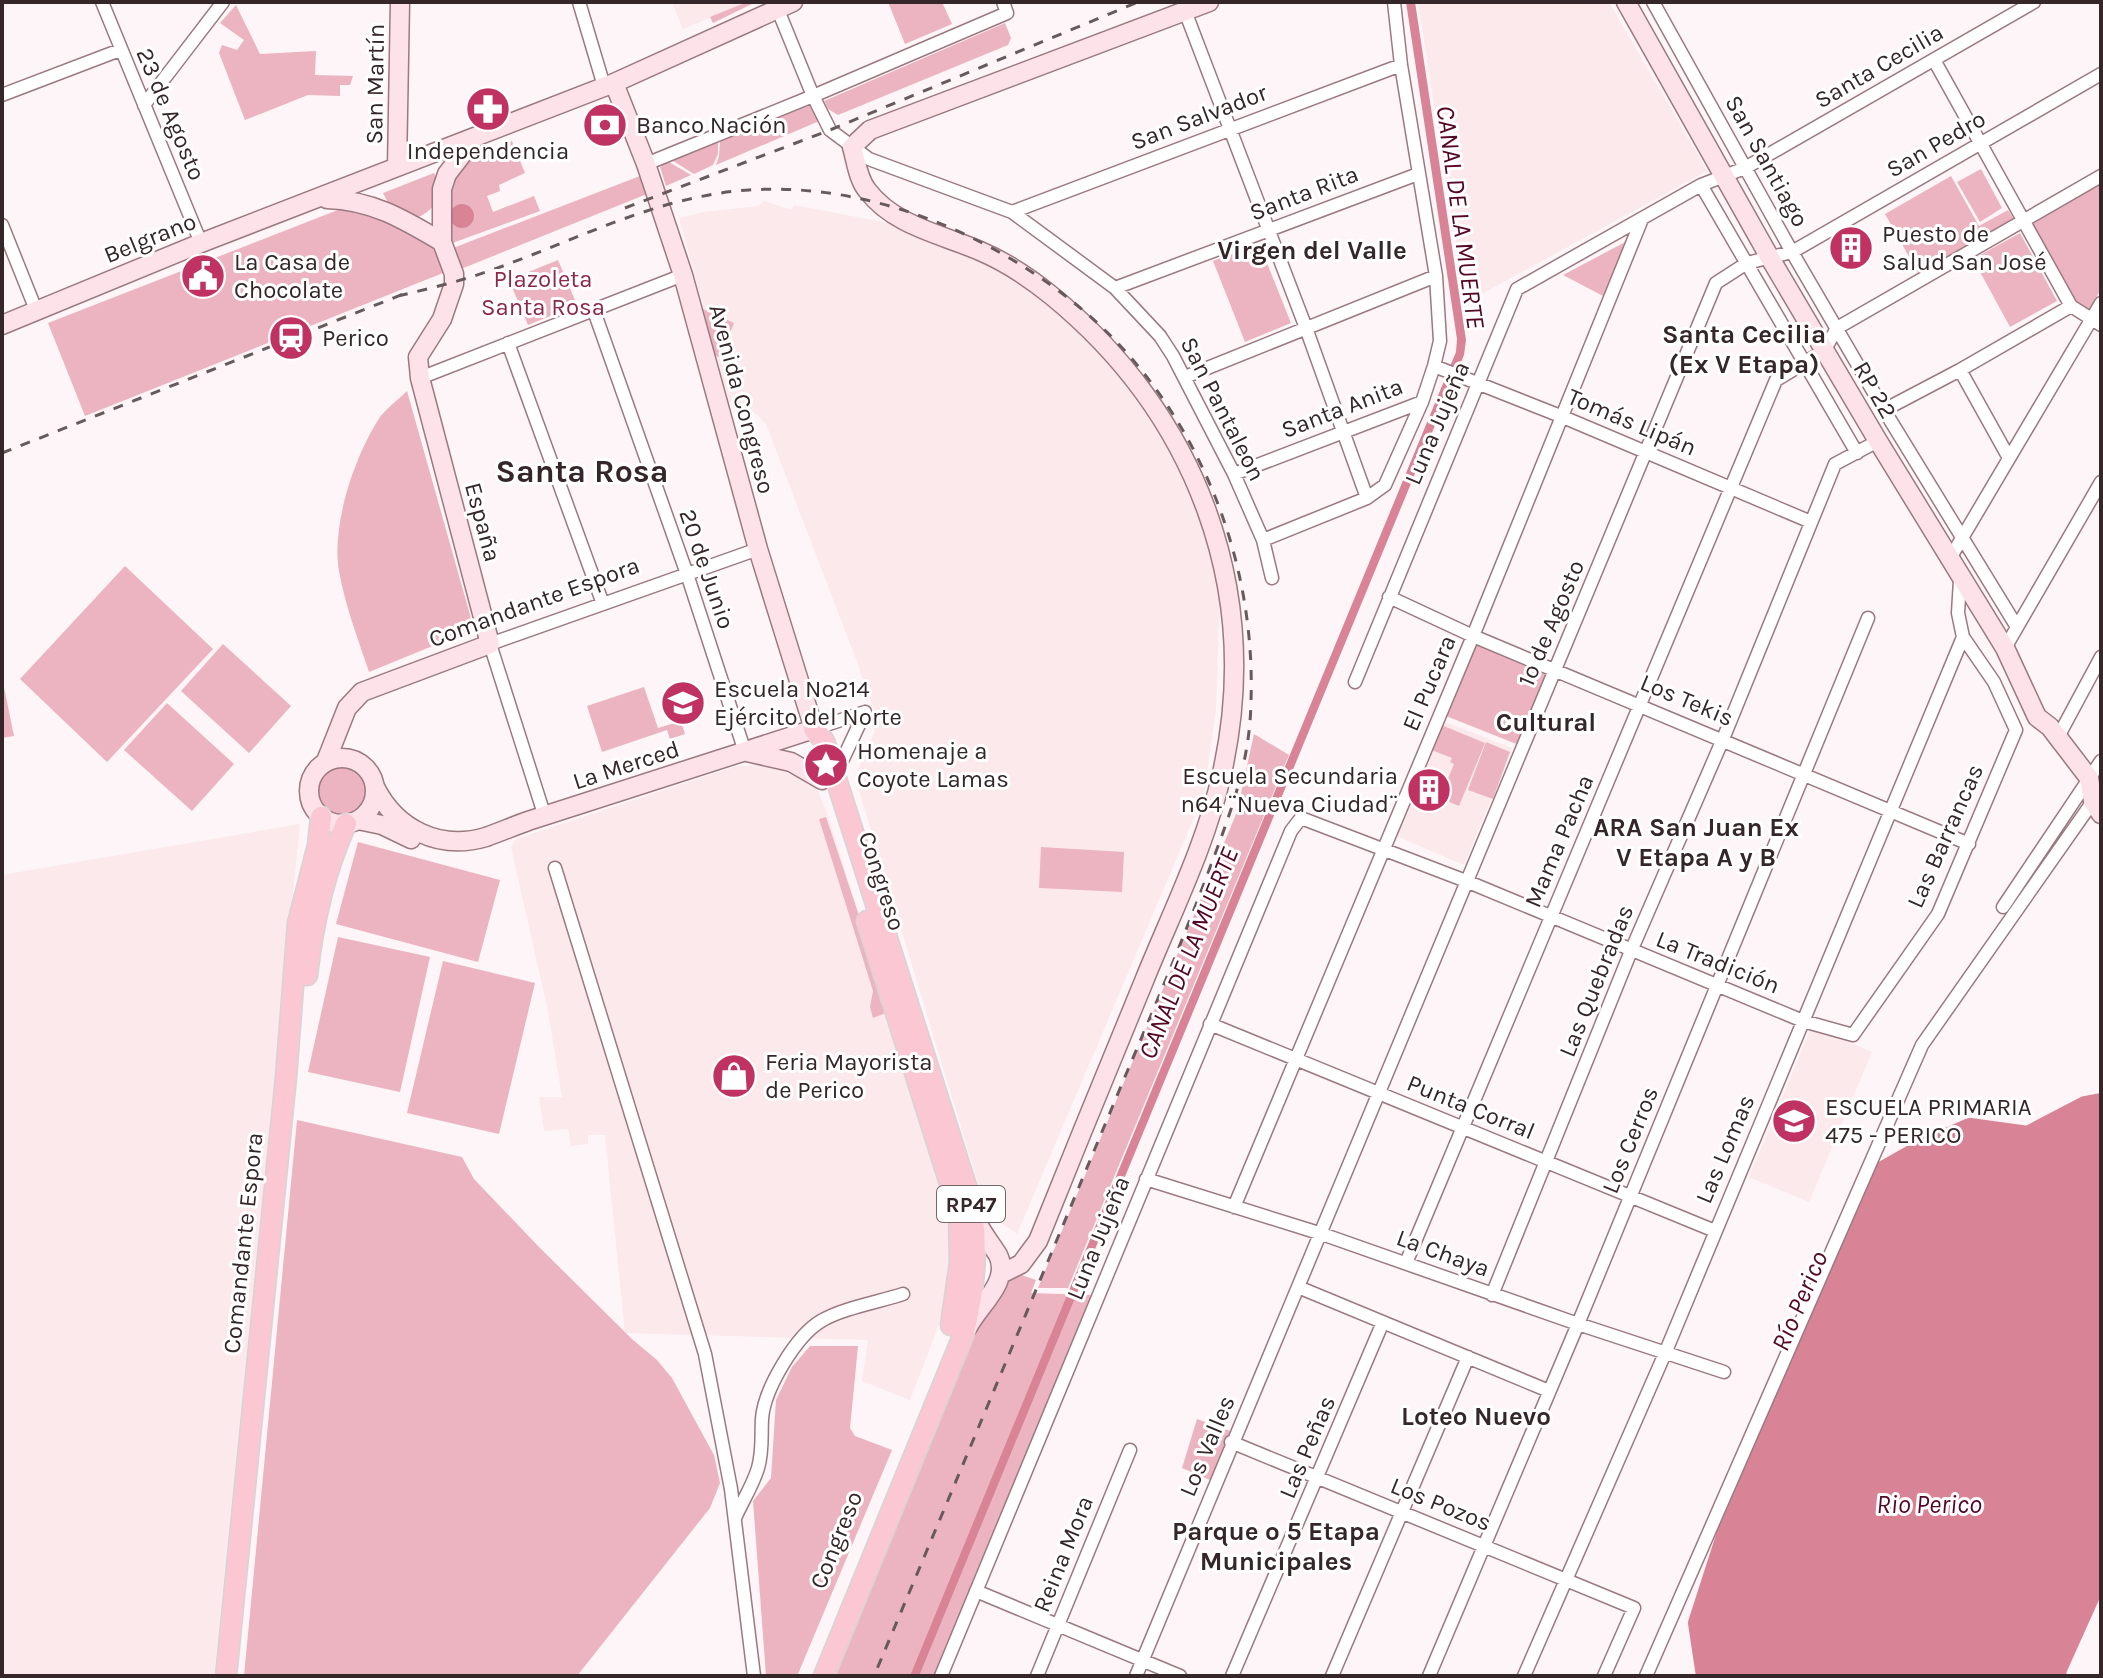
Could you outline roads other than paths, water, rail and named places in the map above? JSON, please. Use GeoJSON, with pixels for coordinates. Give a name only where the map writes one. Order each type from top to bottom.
{"type":"FeatureCollection","features":[{"type":"Feature","properties":{"kind":"main road","name":"Congreso"},"geometry":{"type":"LineString","coordinates":[[814,729],[811,745],[829,778],[973,1211],[974,1273],[963,1336],[824,1676]]}},
{"type":"Feature","properties":{"kind":"main road","name":"Congreso"},"geometry":{"type":"LineString","coordinates":[[809,1676],[950,1331],[957,1296],[961,1240],[958,1208],[829,778]]}},
{"type":"Feature","properties":{"kind":"main road","name":"Comandante Espora"},"geometry":{"type":"LineString","coordinates":[[226,1676],[298,923],[318,845],[321,817]]}},
{"type":"Feature","properties":{"kind":"main road","name":"Comandante Espora"},"geometry":{"type":"LineString","coordinates":[[238,1676],[312,926],[334,851],[352,822]]}},
{"type":"Feature","properties":{"kind":"street","name":"23 de Agosto"},"geometry":{"type":"LineString","coordinates":[[102,2],[201,243]]}},
{"type":"Feature","properties":{"kind":"street"},"geometry":{"type":"LineString","coordinates":[[144,105],[223,2]]}},
{"type":"Feature","properties":{"kind":"street","name":"San Martín"},"geometry":{"type":"LineString","coordinates":[[393,169],[400,2]]}},
{"type":"Feature","properties":{"kind":"street"},"geometry":{"type":"LineString","coordinates":[[579,2],[609,84]]}},
{"type":"Feature","properties":{"kind":"street"},"geometry":{"type":"LineString","coordinates":[[1001,1274],[1021,1264],[1038,1241],[1198,847],[1221,774],[1230,718],[1232,656],[1229,590],[1210,515],[1181,450],[1150,400],[1087,325],[1028,277],[983,252],[908,224],[878,203],[864,187],[852,147],[870,130],[1209,2]]}},
{"type":"Feature","properties":{"kind":"street"},"geometry":{"type":"LineString","coordinates":[[1263,540],[1367,498],[1385,485],[1439,367],[1436,276],[1401,65],[1394,2]]}},
{"type":"Feature","properties":{"kind":"street","name":"RP 22"},"geometry":{"type":"LineString","coordinates":[[1626,2],[1723,178],[1824,351],[2005,648],[2037,717],[2058,737]]}},
{"type":"Feature","properties":{"kind":"street","name":"San Santiago"},"geometry":{"type":"LineString","coordinates":[[1653,2],[1884,410],[2017,627]]}},
{"type":"Feature","properties":{"kind":"street","name":"Santa Cecilia"},"geometry":{"type":"LineString","coordinates":[[1745,168],[2034,2]]}},
{"type":"Feature","properties":{"kind":"street"},"geometry":{"type":"LineString","coordinates":[[782,4],[813,96]]}},
{"type":"Feature","properties":{"kind":"street","name":"Belgrano"},"geometry":{"type":"LineString","coordinates":[[2,325],[201,243],[609,84],[782,4]]}},
{"type":"Feature","properties":{"kind":"street"},"geometry":{"type":"LineString","coordinates":[[646,164],[813,96],[1005,7]]}},
{"type":"Feature","properties":{"kind":"street"},"geometry":{"type":"LineString","coordinates":[[1185,11],[1367,498]]}},
{"type":"Feature","properties":{"kind":"street"},"geometry":{"type":"LineString","coordinates":[[2,95],[120,50]]}},
{"type":"Feature","properties":{"kind":"street"},"geometry":{"type":"LineString","coordinates":[[1934,60],[2071,306],[2096,322]]}},
{"type":"Feature","properties":{"kind":"street","name":"San Salvador"},"geometry":{"type":"LineString","coordinates":[[1012,212],[1401,65]]}},
{"type":"Feature","properties":{"kind":"street","name":"San Pedro"},"geometry":{"type":"LineString","coordinates":[[1792,252],[2101,74]]}},
{"type":"Feature","properties":{"kind":"street","name":"Avenida Congreso"},"geometry":{"type":"LineString","coordinates":[[609,84],[646,164],[683,275],[758,549],[814,729]]}},
{"type":"Feature","properties":{"kind":"street","name":"San Pantaleon"},"geometry":{"type":"LineString","coordinates":[[813,96],[830,130],[869,159],[1012,212],[1115,288],[1160,336],[1185,377],[1263,540],[1272,578]]}},
{"type":"Feature","properties":{"kind":"street"},"geometry":{"type":"LineString","coordinates":[[393,169],[381,189],[382,201],[396,216],[421,219],[429,215],[441,194],[447,174],[476,137]]}},
{"type":"Feature","properties":{"kind":"street"},"geometry":{"type":"LineString","coordinates":[[416,160],[432,167],[440,179],[442,242]]}},
{"type":"Feature","properties":{"kind":"street","name":"Luna Jujeña"},"geometry":{"type":"LineString","coordinates":[[1355,682],[1517,289],[1701,185],[1745,168]]}},
{"type":"Feature","properties":{"kind":"street","name":"Santa Rita"},"geometry":{"type":"LineString","coordinates":[[1115,288],[1418,174]]}},
{"type":"Feature","properties":{"kind":"street"},"geometry":{"type":"LineString","coordinates":[[1837,328],[2101,176]]}},
{"type":"Feature","properties":{"kind":"street"},"geometry":{"type":"LineString","coordinates":[[1701,185],[1857,453]]}},
{"type":"Feature","properties":{"kind":"street","name":"Belgrano"},"geometry":{"type":"LineString","coordinates":[[316,199],[348,200],[396,216],[442,242]]}},
{"type":"Feature","properties":{"kind":"street","name":"El Pucara"},"geometry":{"type":"LineString","coordinates":[[1234,1207],[1473,636],[1642,219]]}},
{"type":"Feature","properties":{"kind":"street"},"geometry":{"type":"LineString","coordinates":[[2,225],[36,310]]}},
{"type":"Feature","properties":{"kind":"street","name":"España"},"geometry":{"type":"LineString","coordinates":[[442,242],[454,274],[454,284],[442,319],[418,357],[420,378],[490,644],[545,817]]}},
{"type":"Feature","properties":{"kind":"street","name":"1º de Agosto"},"geometry":{"type":"LineString","coordinates":[[1322,1234],[1716,283],[1747,263],[1792,252]]}},
{"type":"Feature","properties":{"kind":"street"},"geometry":{"type":"LineString","coordinates":[[420,378],[683,275]]}},
{"type":"Feature","properties":{"kind":"street"},"geometry":{"type":"LineString","coordinates":[[1185,377],[1436,276]]}},
{"type":"Feature","properties":{"kind":"street"},"geometry":{"type":"LineString","coordinates":[[1949,560],[2009,458],[2096,322],[2101,303]]}},
{"type":"Feature","properties":{"kind":"street"},"geometry":{"type":"LineString","coordinates":[[1884,410],[2071,306]]}},
{"type":"Feature","properties":{"kind":"street","name":"20 de Junio"},"geometry":{"type":"LineString","coordinates":[[594,311],[687,574],[745,752]]}},
{"type":"Feature","properties":{"kind":"street","name":"Mama Pacha"},"geometry":{"type":"LineString","coordinates":[[1406,1263],[1776,380],[1824,351],[1837,328]]}},
{"type":"Feature","properties":{"kind":"street"},"geometry":{"type":"LineString","coordinates":[[508,343],[603,604]]}},
{"type":"Feature","properties":{"kind":"street","name":"Tomás Lipán"},"geometry":{"type":"LineString","coordinates":[[1439,367],[1811,522]]}},
{"type":"Feature","properties":{"kind":"street"},"geometry":{"type":"LineString","coordinates":[[1960,370],[2009,458]]}},
{"type":"Feature","properties":{"kind":"street","name":"Santa Anita"},"geometry":{"type":"LineString","coordinates":[[1234,474],[1422,402]]}},
{"type":"Feature","properties":{"kind":"street","name":"Las Quebradas"},"geometry":{"type":"LineString","coordinates":[[1492,1295],[1631,951],[1723,739],[1835,464],[1878,441]]}},
{"type":"Feature","properties":{"kind":"street"},"geometry":{"type":"LineString","coordinates":[[2005,648],[2101,482]]}},
{"type":"Feature","properties":{"kind":"street","name":"Comandante Espora"},"geometry":{"type":"LineString","coordinates":[[326,761],[347,708],[362,692],[758,549]]}},
{"type":"Feature","properties":{"kind":"street"},"geometry":{"type":"LineString","coordinates":[[1960,580],[1958,613],[1963,637]]}},
{"type":"Feature","properties":{"kind":"street","name":"Los Tekis"},"geometry":{"type":"LineString","coordinates":[[1389,597],[1473,636],[1969,844]]}},
{"type":"Feature","properties":{"kind":"street","name":"Los Cerros"},"geometry":{"type":"LineString","coordinates":[[1429,1676],[1631,1197],[1868,618]]}},
{"type":"Feature","properties":{"kind":"street","name":"Las Barrancas"},"geometry":{"type":"LineString","coordinates":[[1853,1035],[1938,914],[2016,730],[1994,682],[1963,637]]}},
{"type":"Feature","properties":{"kind":"street","name":"Las Lomas"},"geometry":{"type":"LineString","coordinates":[[1524,1676],[1666,1351],[1963,637]]}},
{"type":"Feature","properties":{"kind":"street"},"geometry":{"type":"LineString","coordinates":[[2096,796],[2058,737],[2101,657]]}},
{"type":"Feature","properties":{"kind":"street"},"geometry":{"type":"LineString","coordinates":[[745,752],[791,762],[829,778],[865,712],[814,729]]}},
{"type":"Feature","properties":{"kind":"street"},"geometry":{"type":"LineString","coordinates":[[342,721],[357,761],[372,776],[389,812],[405,825],[444,840],[466,841],[545,817]]}},
{"type":"Feature","properties":{"kind":"street","name":"La Merced"},"geometry":{"type":"LineString","coordinates":[[545,817],[814,729]]}},
{"type":"Feature","properties":{"kind":"street"},"geometry":{"type":"LineString","coordinates":[[357,761],[336,758],[326,761],[316,770],[310,782],[309,795],[321,817],[333,823],[382,825],[429,846],[459,851],[483,847],[529,828],[545,817]]}},
{"type":"Feature","properties":{"kind":"street"},"geometry":{"type":"LineString","coordinates":[[1646,1676],[1922,1045],[2096,796],[2101,761]]}},
{"type":"Feature","properties":{"kind":"street"},"geometry":{"type":"LineString","coordinates":[[352,822],[368,811],[374,800],[375,787]]}},
{"type":"Feature","properties":{"kind":"street"},"geometry":{"type":"LineString","coordinates":[[2003,907],[2096,796]]}},
{"type":"Feature","properties":{"kind":"street","name":"Luna Jujeña"},"geometry":{"type":"LineString","coordinates":[[941,1676],[1210,1024],[1291,831],[1301,818]]}},
{"type":"Feature","properties":{"kind":"street","name":"La Tradición"},"geometry":{"type":"LineString","coordinates":[[1301,818],[1466,881],[1803,1021],[1853,1035]]}},
{"type":"Feature","properties":{"kind":"street"},"geometry":{"type":"LineString","coordinates":[[555,868],[705,1354],[735,1518],[754,1676]]}},
{"type":"Feature","properties":{"kind":"street","name":"Punta Corral"},"geometry":{"type":"LineString","coordinates":[[1210,1024],[1715,1231]]}},
{"type":"Feature","properties":{"kind":"street","name":"La Chaya"},"geometry":{"type":"LineString","coordinates":[[1146,1179],[1322,1234],[1492,1295],[1724,1372]]}},
{"type":"Feature","properties":{"kind":"street"},"geometry":{"type":"LineString","coordinates":[[963,1336],[1001,1274],[997,1254],[985,1240],[973,1211]]}},
{"type":"Feature","properties":{"kind":"street","name":"Los Valles"},"geometry":{"type":"LineString","coordinates":[[1136,1676],[1231,1442],[1322,1234]]}},
{"type":"Feature","properties":{"kind":"street"},"geometry":{"type":"LineString","coordinates":[[1298,1287],[1549,1391]]}},
{"type":"Feature","properties":{"kind":"street"},"geometry":{"type":"LineString","coordinates":[[735,1518],[757,1471],[763,1448],[762,1417],[769,1393],[794,1348],[809,1330],[823,1320],[903,1294]]}},
{"type":"Feature","properties":{"kind":"street","name":"Las Peñas"},"geometry":{"type":"LineString","coordinates":[[1232,1676],[1383,1322]]}},
{"type":"Feature","properties":{"kind":"street"},"geometry":{"type":"LineString","coordinates":[[1332,1676],[1468,1357]]}},
{"type":"Feature","properties":{"kind":"street","name":"Los Pozos"},"geometry":{"type":"LineString","coordinates":[[1231,1442],[1634,1608],[1604,1676]]}},
{"type":"Feature","properties":{"kind":"street","name":"Reina Mora"},"geometry":{"type":"LineString","coordinates":[[1037,1676],[1130,1450]]}},
{"type":"Feature","properties":{"kind":"street"},"geometry":{"type":"LineString","coordinates":[[976,1591],[1180,1676]]}},
{"type":"Feature","properties":{"kind":"water"},"geometry":{"type":"Polygon","coordinates":[[[1406,2],[1415,2],[1466,340],[1464,355],[919,1676],[910,1676],[1456,352],[1457,339],[1406,2]]]}},
{"type":"Feature","properties":{"kind":"water"},"geometry":{"type":"Polygon","coordinates":[[[462,204],[471,207],[474,216],[471,225],[462,228],[453,225],[450,216],[453,207],[462,204]]]}},
{"type":"Feature","properties":{"kind":"water","name":"Rio Perico"},"geometry":{"type":"Polygon","coordinates":[[[2101,1103],[2101,1571],[2056,1676],[1706,1676],[1698,1623],[1726,1536],[1883,1171],[1922,1149],[1970,1128],[2028,1136],[2085,1106],[2101,1103]]]}},
{"type":"Feature","properties":{"kind":"waterway","name":"Río Perico"},"geometry":{"type":"LineString","coordinates":[[1706,1676],[1698,1623],[1726,1536],[1883,1171],[1922,1149],[1970,1128],[2028,1136],[2085,1106],[2101,1103]]}},
{"type":"Feature","properties":{"kind":"waterway","name":"Río Perico"},"geometry":{"type":"LineString","coordinates":[[2056,1676],[2101,1571]]}},
{"type":"Feature","properties":{"kind":"railway"},"geometry":{"type":"LineString","coordinates":[[625,208],[830,130],[1138,2]]}},
{"type":"Feature","properties":{"kind":"railway"},"geometry":{"type":"LineString","coordinates":[[398,296],[474,276],[643,212],[713,194],[793,190],[838,194],[881,204],[924,217],[1005,256],[1043,279],[1078,306],[1119,344],[1154,387],[1185,433],[1210,483],[1229,536],[1242,590],[1250,645],[1251,701],[1243,768],[1231,809],[1167,976],[874,1676]]}},
{"type":"Feature","properties":{"kind":"railway"},"geometry":{"type":"LineString","coordinates":[[2,453],[406,293]]}},
{"type":"Feature","properties":{"kind":"place","name":"Independencia"},"geometry":{"type":"Point","coordinates":[488,109]}},
{"type":"Feature","properties":{"kind":"place","name":"Banco Nación"},"geometry":{"type":"Point","coordinates":[605,125]}},
{"type":"Feature","properties":{"kind":"place","name":"Puesto de Salud San José"},"geometry":{"type":"Point","coordinates":[1851,248]}},
{"type":"Feature","properties":{"kind":"place","name":"La Casa de Chocolate"},"geometry":{"type":"Point","coordinates":[203,276]}},
{"type":"Feature","properties":{"kind":"place","name":"Perico"},"geometry":{"type":"Point","coordinates":[291,338]}},
{"type":"Feature","properties":{"kind":"place","name":"Escuela Nº214 Ejército del Norte"},"geometry":{"type":"Point","coordinates":[683,703]}},
{"type":"Feature","properties":{"kind":"place","name":"Homenaje a Coyote Lamas"},"geometry":{"type":"Point","coordinates":[826,765]}},
{"type":"Feature","properties":{"kind":"place","name":"Escuela Secundaria n64 ¨Nueva Ciudad¨"},"geometry":{"type":"Point","coordinates":[1429,790]}},
{"type":"Feature","properties":{"kind":"place","name":"Feria Mayorista de Perico"},"geometry":{"type":"Point","coordinates":[734,1076]}},
{"type":"Feature","properties":{"kind":"place","name":"ESCUELA PRIMARIA 475 - PERICO"},"geometry":{"type":"Point","coordinates":[1794,1121]}},
{"type":"Feature","properties":{"kind":"district","name":"Virgen del Valle"},"geometry":{"type":"Point","coordinates":[1312,250]}},
{"type":"Feature","properties":{"kind":"district","name":"Santa Cecilia (Ex V Etapa)"},"geometry":{"type":"Point","coordinates":[1744,349]}},
{"type":"Feature","properties":{"kind":"district","name":"Santa Rosa"},"geometry":{"type":"Point","coordinates":[582,471]}},
{"type":"Feature","properties":{"kind":"district","name":"Cultural"},"geometry":{"type":"Point","coordinates":[1546,722]}},
{"type":"Feature","properties":{"kind":"district","name":"ARA San Juan Ex V Etapa A y B"},"geometry":{"type":"Point","coordinates":[1696,842]}},
{"type":"Feature","properties":{"kind":"district","name":"Loteo Nuevo"},"geometry":{"type":"Point","coordinates":[1476,1416]}},
{"type":"Feature","properties":{"kind":"district","name":"Parque o 5 Etapa Municipales"},"geometry":{"type":"Point","coordinates":[1276,1546]}},
{"type":"Feature","properties":{"kind":"water label","name":"CANAL DE LA MUERTE"},"geometry":{"type":"Point","coordinates":[1461,217]}},
{"type":"Feature","properties":{"kind":"water label","name":"CANAL DE LA MUERTE"},"geometry":{"type":"Point","coordinates":[1188,953]}},
{"type":"Feature","properties":{"kind":"park label","name":"Plazoleta Santa Rosa"},"geometry":{"type":"Point","coordinates":[543,293]}}]}
